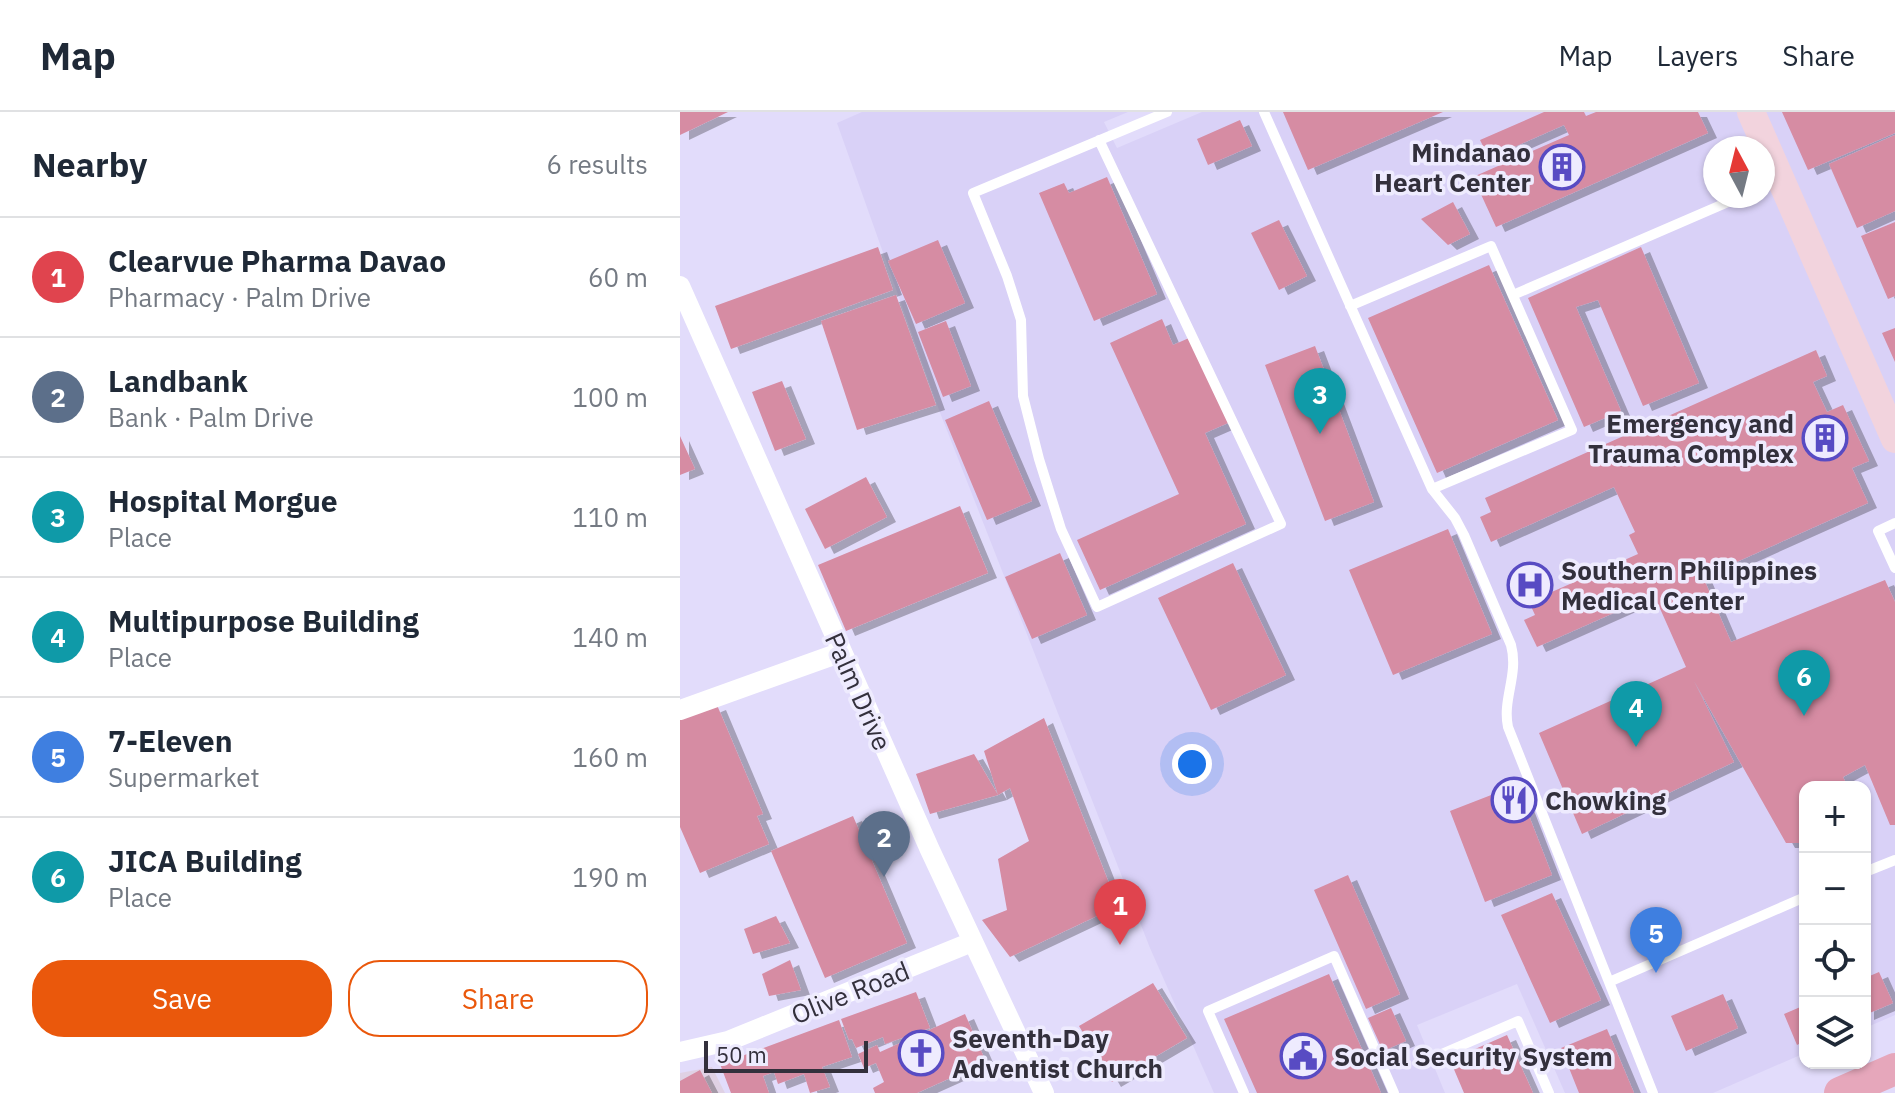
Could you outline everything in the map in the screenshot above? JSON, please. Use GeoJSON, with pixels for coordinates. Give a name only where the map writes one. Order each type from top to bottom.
{"type":"FeatureCollection","features":[{"type":"Feature","properties":{"kind":"main road"},"geometry":{"type":"LineString","coordinates":[[1751,112],[1776,181],[1895,439]]}},
{"type":"Feature","properties":{"kind":"main road"},"geometry":{"type":"LineString","coordinates":[[1847,1092],[1894,1071]]}},
{"type":"Feature","properties":{"kind":"street","name":"Palm Drive"},"geometry":{"type":"LineString","coordinates":[[680,286],[1040,1092]]}},
{"type":"Feature","properties":{"kind":"street"},"geometry":{"type":"LineString","coordinates":[[680,710],[842,652]]}},
{"type":"Feature","properties":{"kind":"street","name":"Olive Road"},"geometry":{"type":"LineString","coordinates":[[680,1052],[728,1041],[972,942]]}},
{"type":"Feature","properties":{"kind":"lane"},"geometry":{"type":"LineString","coordinates":[[1099,140],[1281,524],[1097,607],[1061,529],[1039,459],[1023,396],[1021,320],[1007,276],[973,193],[1099,140],[1167,112]]}},
{"type":"Feature","properties":{"kind":"lane"},"geometry":{"type":"LineString","coordinates":[[1264,112],[1432,489],[1464,535],[1511,645],[1515,660],[1507,705],[1508,727],[1653,1093]]}},
{"type":"Feature","properties":{"kind":"lane"},"geometry":{"type":"LineString","coordinates":[[1513,295],[1714,208]]}},
{"type":"Feature","properties":{"kind":"lane"},"geometry":{"type":"LineString","coordinates":[[1350,306],[1491,246],[1513,295],[1572,430],[1432,489]]}},
{"type":"Feature","properties":{"kind":"lane"},"geometry":{"type":"LineString","coordinates":[[1893,560],[1878,531],[1895,523]]}},
{"type":"Feature","properties":{"kind":"lane"},"geometry":{"type":"LineString","coordinates":[[1871,870],[1895,860]]}},
{"type":"Feature","properties":{"kind":"lane"},"geometry":{"type":"LineString","coordinates":[[1609,982],[1799,900]]}},
{"type":"Feature","properties":{"kind":"lane"},"geometry":{"type":"LineString","coordinates":[[1244,1093],[1208,1011],[1334,956],[1394,1093]]}},
{"type":"Feature","properties":{"kind":"lane"},"geometry":{"type":"LineString","coordinates":[[1437,1056],[1518,1021],[1549,1093]]}},
{"type":"Feature","properties":{"kind":"shaded area","name":"Southern Philippines Medical Center"},"geometry":{"type":"Polygon","coordinates":[[[862,112],[1128,112],[1104,122],[1117,148],[1202,112],[1895,112],[1895,1015],[1871,1025],[1871,781],[1799,781],[1799,1056],[1713,1093],[1565,1093],[1517,984],[1417,1025],[1445,1093],[1214,1093],[1150,948],[939,410],[837,123],[862,112]]]}},
{"type":"Feature","properties":{"kind":"shaded area"},"geometry":{"type":"Polygon","coordinates":[[[712,1067],[725,1093],[680,1093],[680,1073],[712,1067]]]}},
{"type":"Feature","properties":{"kind":"building"},"geometry":{"type":"Polygon","coordinates":[[[680,112],[728,112],[680,135],[680,112]]]}},
{"type":"Feature","properties":{"kind":"building"},"geometry":{"type":"Polygon","coordinates":[[[1283,112],[1443,112],[1308,170],[1283,112]]]}},
{"type":"Feature","properties":{"kind":"building","name":"Mindanao Heart Center"},"geometry":{"type":"Polygon","coordinates":[[[1544,112],[1584,112],[1586,116],[1596,112],[1698,112],[1708,133],[1496,227],[1473,177],[1569,135],[1564,125],[1489,158],[1480,140],[1544,112]]]}},
{"type":"Feature","properties":{"kind":"building"},"geometry":{"type":"Polygon","coordinates":[[[1782,112],[1895,112],[1895,133],[1808,170],[1782,112]]]}},
{"type":"Feature","properties":{"kind":"building"},"geometry":{"type":"Polygon","coordinates":[[[1240,120],[1252,146],[1208,165],[1197,139],[1240,120]]]}},
{"type":"Feature","properties":{"kind":"building"},"geometry":{"type":"Polygon","coordinates":[[[1895,135],[1895,211],[1857,228],[1829,164],[1895,135]]]}},
{"type":"Feature","properties":{"kind":"building"},"geometry":{"type":"Polygon","coordinates":[[[1107,177],[1157,294],[1094,321],[1039,193],[1064,183],[1069,193],[1107,177]]]}},
{"type":"Feature","properties":{"kind":"building"},"geometry":{"type":"Polygon","coordinates":[[[1453,202],[1470,234],[1448,245],[1421,219],[1453,202]]]}},
{"type":"Feature","properties":{"kind":"building"},"geometry":{"type":"Polygon","coordinates":[[[1279,220],[1307,276],[1279,290],[1251,233],[1279,220]]]}},
{"type":"Feature","properties":{"kind":"building"},"geometry":{"type":"Polygon","coordinates":[[[1895,222],[1895,296],[1888,299],[1861,236],[1895,222]]]}},
{"type":"Feature","properties":{"kind":"building"},"geometry":{"type":"Polygon","coordinates":[[[938,240],[965,303],[916,324],[888,261],[938,240]]]}},
{"type":"Feature","properties":{"kind":"building"},"geometry":{"type":"Polygon","coordinates":[[[878,247],[893,290],[731,349],[715,306],[878,247]]]}},
{"type":"Feature","properties":{"kind":"building"},"geometry":{"type":"Polygon","coordinates":[[[1641,247],[1699,383],[1643,406],[1598,300],[1576,307],[1621,411],[1584,427],[1528,298],[1641,247]]]}},
{"type":"Feature","properties":{"kind":"building"},"geometry":{"type":"Polygon","coordinates":[[[1489,265],[1558,420],[1437,473],[1368,318],[1489,265]]]}},
{"type":"Feature","properties":{"kind":"building"},"geometry":{"type":"Polygon","coordinates":[[[896,295],[936,405],[857,430],[821,321],[896,295]]]}},
{"type":"Feature","properties":{"kind":"building"},"geometry":{"type":"Polygon","coordinates":[[[1162,319],[1173,345],[1189,338],[1228,423],[1205,433],[1246,524],[1100,590],[1077,540],[1179,494],[1110,343],[1162,319]]]}},
{"type":"Feature","properties":{"kind":"building"},"geometry":{"type":"Polygon","coordinates":[[[946,321],[971,386],[943,397],[918,332],[946,321]]]}},
{"type":"Feature","properties":{"kind":"building"},"geometry":{"type":"Polygon","coordinates":[[[1895,328],[1895,362],[1882,333],[1895,328]]]}},
{"type":"Feature","properties":{"kind":"building"},"geometry":{"type":"Polygon","coordinates":[[[1315,346],[1374,502],[1325,521],[1265,365],[1315,346]]]}},
{"type":"Feature","properties":{"kind":"building"},"geometry":{"type":"Polygon","coordinates":[[[1816,350],[1827,376],[1813,382],[1827,412],[1843,405],[1869,461],[1852,468],[1868,503],[1703,577],[1731,642],[1885,580],[1895,602],[1895,825],[1890,825],[1865,765],[1843,777],[1845,781],[1799,781],[1799,843],[1786,843],[1694,681],[1734,762],[1582,834],[1539,733],[1686,667],[1654,595],[1537,647],[1524,620],[1535,615],[1529,602],[1638,554],[1629,535],[1635,532],[1614,487],[1491,542],[1480,517],[1491,512],[1485,498],[1816,350]]]}},
{"type":"Feature","properties":{"kind":"building"},"geometry":{"type":"Polygon","coordinates":[[[782,381],[806,439],[775,451],[752,392],[782,381]]]}},
{"type":"Feature","properties":{"kind":"building"},"geometry":{"type":"Polygon","coordinates":[[[989,401],[1032,501],[987,520],[945,420],[989,401]]]}},
{"type":"Feature","properties":{"kind":"building"},"geometry":{"type":"Polygon","coordinates":[[[680,436],[695,469],[680,475],[680,436]]]}},
{"type":"Feature","properties":{"kind":"building"},"geometry":{"type":"Polygon","coordinates":[[[866,477],[887,517],[825,549],[805,509],[866,477]]]}},
{"type":"Feature","properties":{"kind":"building"},"geometry":{"type":"Polygon","coordinates":[[[960,506],[988,573],[846,631],[818,565],[960,506]]]}},
{"type":"Feature","properties":{"kind":"building"},"geometry":{"type":"Polygon","coordinates":[[[1448,529],[1492,634],[1393,675],[1349,570],[1448,529]]]}},
{"type":"Feature","properties":{"kind":"building"},"geometry":{"type":"Polygon","coordinates":[[[1060,553],[1087,615],[1032,639],[1005,577],[1060,553]]]}},
{"type":"Feature","properties":{"kind":"building"},"geometry":{"type":"Polygon","coordinates":[[[1233,563],[1286,675],[1211,710],[1158,598],[1233,563]]]}},
{"type":"Feature","properties":{"kind":"building"},"geometry":{"type":"Polygon","coordinates":[[[717,705],[763,814],[757,816],[769,844],[700,873],[680,827],[680,720],[717,705]]]}},
{"type":"Feature","properties":{"kind":"building"},"geometry":{"type":"Polygon","coordinates":[[[1044,718],[1118,906],[1010,957],[982,920],[1007,910],[998,859],[1029,841],[1010,788],[998,795],[984,751],[1044,718]]]}},
{"type":"Feature","properties":{"kind":"building"},"geometry":{"type":"Polygon","coordinates":[[[974,754],[998,795],[930,814],[916,774],[974,754]]]}},
{"type":"Feature","properties":{"kind":"building"},"geometry":{"type":"Polygon","coordinates":[[[1517,785],[1552,875],[1485,902],[1450,811],[1517,785]]]}},
{"type":"Feature","properties":{"kind":"building"},"geometry":{"type":"Polygon","coordinates":[[[853,816],[907,943],[825,978],[771,851],[853,816]]]}},
{"type":"Feature","properties":{"kind":"building"},"geometry":{"type":"Polygon","coordinates":[[[1348,875],[1400,994],[1366,1009],[1314,890],[1348,875]]]}},
{"type":"Feature","properties":{"kind":"building"},"geometry":{"type":"Polygon","coordinates":[[[1552,893],[1601,1000],[1550,1023],[1501,915],[1552,893]]]}},
{"type":"Feature","properties":{"kind":"building"},"geometry":{"type":"Polygon","coordinates":[[[776,916],[790,943],[753,954],[744,929],[776,916]]]}},
{"type":"Feature","properties":{"kind":"building"},"geometry":{"type":"Polygon","coordinates":[[[790,960],[801,990],[769,996],[762,974],[790,960]]]}},
{"type":"Feature","properties":{"kind":"building"},"geometry":{"type":"Polygon","coordinates":[[[1879,972],[1893,1003],[1871,1012],[1871,997],[1871,975],[1879,972]]]}},
{"type":"Feature","properties":{"kind":"building","name":"Social Security System"},"geometry":{"type":"Polygon","coordinates":[[[1329,974],[1381,1093],[1257,1093],[1224,1019],[1329,974]]]}},
{"type":"Feature","properties":{"kind":"building"},"geometry":{"type":"Polygon","coordinates":[[[1153,983],[1187,1038],[1112,1082],[1079,1026],[1153,983]]]}},
{"type":"Feature","properties":{"kind":"building"},"geometry":{"type":"Polygon","coordinates":[[[916,992],[930,1028],[885,1044],[883,1037],[856,1048],[852,1039],[849,1040],[841,1019],[916,992]]]}},
{"type":"Feature","properties":{"kind":"building"},"geometry":{"type":"Polygon","coordinates":[[[1723,994],[1738,1028],[1686,1051],[1671,1016],[1723,994]]]}},
{"type":"Feature","properties":{"kind":"building"},"geometry":{"type":"Polygon","coordinates":[[[1391,1008],[1406,1041],[1383,1051],[1368,1018],[1391,1008]]]}},
{"type":"Feature","properties":{"kind":"building"},"geometry":{"type":"Polygon","coordinates":[[[1799,1008],[1797,1045],[1784,1014],[1799,1008]]]}},
{"type":"Feature","properties":{"kind":"building","name":"Seventh-Day Adventist Church"},"geometry":{"type":"Polygon","coordinates":[[[965,1014],[986,1062],[917,1093],[875,1093],[873,1088],[884,1082],[876,1063],[864,1068],[858,1054],[877,1045],[880,1052],[965,1014]]]}},
{"type":"Feature","properties":{"kind":"building"},"geometry":{"type":"Polygon","coordinates":[[[839,1020],[852,1057],[822,1067],[830,1087],[810,1093],[804,1074],[778,1084],[774,1072],[763,1076],[769,1093],[731,1093],[720,1064],[839,1020]]]}},
{"type":"Feature","properties":{"kind":"building"},"geometry":{"type":"Polygon","coordinates":[[[1607,1029],[1634,1093],[1579,1093],[1561,1048],[1607,1029]]]}},
{"type":"Feature","properties":{"kind":"building"},"geometry":{"type":"Polygon","coordinates":[[[1507,1035],[1533,1093],[1464,1093],[1450,1060],[1507,1035]]]}},
{"type":"Feature","properties":{"kind":"building"},"geometry":{"type":"Polygon","coordinates":[[[700,1070],[712,1093],[680,1093],[680,1081],[700,1070]]]}},
{"type":"Feature","properties":{"kind":"place","name":"Mindanao Heart Center"},"geometry":{"type":"Point","coordinates":[1562,167]}},
{"type":"Feature","properties":{"kind":"place","name":"Hospital Morgue"},"geometry":{"type":"Point","coordinates":[1320,434]}},
{"type":"Feature","properties":{"kind":"place","name":"Emergency and Trauma Complex"},"geometry":{"type":"Point","coordinates":[1825,438]}},
{"type":"Feature","properties":{"kind":"place","name":"Southern Philippines Medical Center"},"geometry":{"type":"Point","coordinates":[1530,585]}},
{"type":"Feature","properties":{"kind":"place","name":"JICA Building"},"geometry":{"type":"Point","coordinates":[1804,716]}},
{"type":"Feature","properties":{"kind":"place","name":"Multipurpose Building"},"geometry":{"type":"Point","coordinates":[1636,747]}},
{"type":"Feature","properties":{"kind":"place","name":"Chowking"},"geometry":{"type":"Point","coordinates":[1514,800]}},
{"type":"Feature","properties":{"kind":"place","name":"Landbank"},"geometry":{"type":"Point","coordinates":[884,877]}},
{"type":"Feature","properties":{"kind":"place","name":"Clearvue Pharma Davao"},"geometry":{"type":"Point","coordinates":[1120,945]}},
{"type":"Feature","properties":{"kind":"place","name":"7-Eleven"},"geometry":{"type":"Point","coordinates":[1656,973]}},
{"type":"Feature","properties":{"kind":"place","name":"Seventh-Day Adventist Church"},"geometry":{"type":"Point","coordinates":[921,1053]}},
{"type":"Feature","properties":{"kind":"place","name":"Social Security System"},"geometry":{"type":"Point","coordinates":[1303,1056]}}]}
